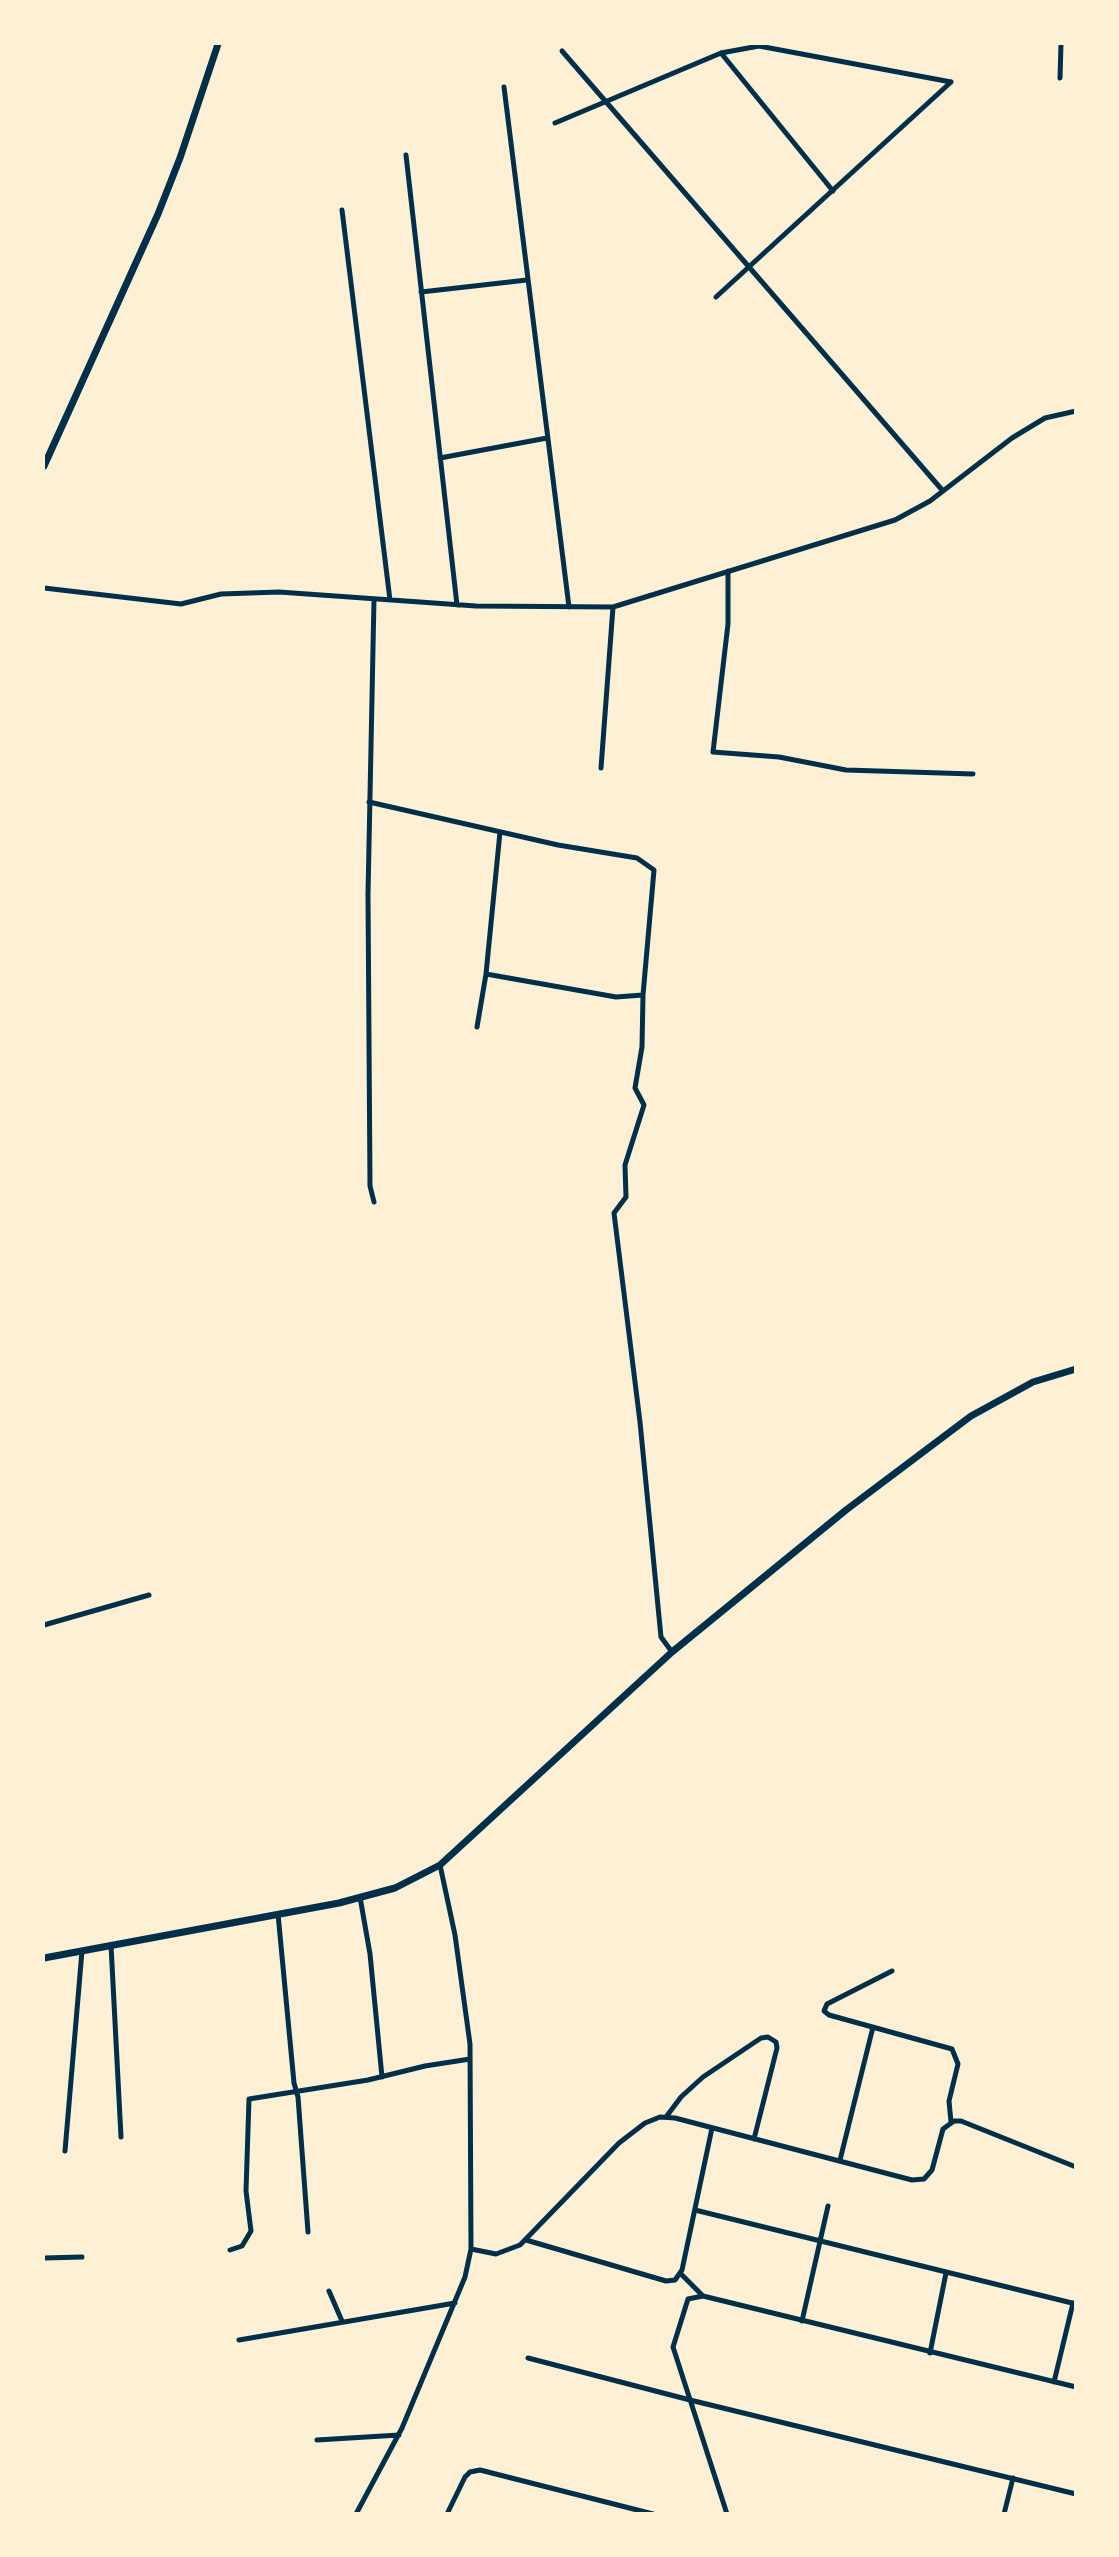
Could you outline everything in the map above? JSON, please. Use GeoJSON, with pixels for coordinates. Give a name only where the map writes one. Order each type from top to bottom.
{"type":"FeatureCollection","features":[{"type":"Feature","properties":{"kind":"street"},"geometry":{"type":"LineString","coordinates":[[44,466],[158,214],[180,158],[218,44]]}},
{"type":"Feature","properties":{"kind":"street"},"geometry":{"type":"LineString","coordinates":[[788,51],[789,44]]}},
{"type":"Feature","properties":{"kind":"street"},"geometry":{"type":"LineString","coordinates":[[1060,78],[1061,44]]}},
{"type":"Feature","properties":{"kind":"street"},"geometry":{"type":"LineString","coordinates":[[555,123],[722,53],[759,46],[951,82],[716,297]]}},
{"type":"Feature","properties":{"kind":"street"},"geometry":{"type":"LineString","coordinates":[[562,51],[943,491]]}},
{"type":"Feature","properties":{"kind":"street"},"geometry":{"type":"LineString","coordinates":[[722,53],[832,191]]}},
{"type":"Feature","properties":{"kind":"street"},"geometry":{"type":"LineString","coordinates":[[504,87],[569,607]]}},
{"type":"Feature","properties":{"kind":"street"},"geometry":{"type":"LineString","coordinates":[[406,155],[457,605]]}},
{"type":"Feature","properties":{"kind":"street"},"geometry":{"type":"LineString","coordinates":[[342,210],[390,600]]}},
{"type":"Feature","properties":{"kind":"street"},"geometry":{"type":"LineString","coordinates":[[421,292],[527,280]]}},
{"type":"Feature","properties":{"kind":"street"},"geometry":{"type":"LineString","coordinates":[[44,588],[181,604],[221,594],[279,592],[457,605],[613,607],[895,520],[943,491],[1012,438],[1045,418],[1076,411]]}},
{"type":"Feature","properties":{"kind":"street"},"geometry":{"type":"LineString","coordinates":[[440,458],[547,438]]}},
{"type":"Feature","properties":{"kind":"street"},"geometry":{"type":"LineString","coordinates":[[728,572],[728,624],[713,752],[779,757],[846,770],[973,774]]}},
{"type":"Feature","properties":{"kind":"street"},"geometry":{"type":"LineString","coordinates":[[374,599],[368,894],[370,1186],[374,1202]]}},
{"type":"Feature","properties":{"kind":"street"},"geometry":{"type":"LineString","coordinates":[[601,768],[613,607]]}},
{"type":"Feature","properties":{"kind":"street"},"geometry":{"type":"LineString","coordinates":[[369,802],[558,845],[637,858],[654,870],[643,995],[642,1047],[634,1088],[644,1105],[626,1165],[627,1197],[614,1213],[637,1399],[661,1637],[672,1652]]}},
{"type":"Feature","properties":{"kind":"street"},"geometry":{"type":"LineString","coordinates":[[477,1027],[486,974],[500,832]]}},
{"type":"Feature","properties":{"kind":"street"},"geometry":{"type":"LineString","coordinates":[[486,974],[616,996],[643,995]]}},
{"type":"Feature","properties":{"kind":"street"},"geometry":{"type":"LineString","coordinates":[[44,1958],[360,1898],[394,1888],[440,1865],[672,1652],[846,1510],[970,1416],[1033,1382],[1076,1369]]}},
{"type":"Feature","properties":{"kind":"street"},"geometry":{"type":"LineString","coordinates":[[44,1625],[150,1595]]}},
{"type":"Feature","properties":{"kind":"street"},"geometry":{"type":"LineString","coordinates":[[356,2514],[399,2435],[455,2303],[465,2277],[471,2249],[470,2059],[455,1935],[440,1865]]}},
{"type":"Feature","properties":{"kind":"street"},"geometry":{"type":"LineString","coordinates":[[360,1898],[370,1954],[382,2077]]}},
{"type":"Feature","properties":{"kind":"street"},"geometry":{"type":"LineString","coordinates":[[278,1914],[308,2232]]}},
{"type":"Feature","properties":{"kind":"street"},"geometry":{"type":"LineString","coordinates":[[111,1945],[121,2137]]}},
{"type":"Feature","properties":{"kind":"street"},"geometry":{"type":"LineString","coordinates":[[65,2151],[82,1951]]}},
{"type":"Feature","properties":{"kind":"street"},"geometry":{"type":"LineString","coordinates":[[892,1971],[824,2007],[827,2014],[948,2046],[956,2053],[958,2064],[949,2101],[951,2122]]}},
{"type":"Feature","properties":{"kind":"street"},"geometry":{"type":"LineString","coordinates":[[840,2160],[873,2027]]}},
{"type":"Feature","properties":{"kind":"street"},"geometry":{"type":"LineString","coordinates":[[666,2116],[681,2097],[703,2077],[761,2038],[768,2037],[776,2042],[777,2048],[754,2139]]}},
{"type":"Feature","properties":{"kind":"street"},"geometry":{"type":"LineString","coordinates":[[230,2250],[242,2246],[251,2231],[246,2191],[249,2099],[382,2077],[425,2066],[470,2059]]}},
{"type":"Feature","properties":{"kind":"street"},"geometry":{"type":"LineString","coordinates":[[471,2249],[487,2254],[504,2253],[526,2240],[619,2143],[650,2120],[666,2116],[912,2180],[920,2180],[932,2170],[942,2132],[951,2122],[961,2121],[1076,2167]]}},
{"type":"Feature","properties":{"kind":"street"},"geometry":{"type":"LineString","coordinates":[[526,2240],[666,2282],[675,2280],[681,2274],[712,2128]]}},
{"type":"Feature","properties":{"kind":"street"},"geometry":{"type":"LineString","coordinates":[[802,2321],[828,2206]]}},
{"type":"Feature","properties":{"kind":"street"},"geometry":{"type":"LineString","coordinates":[[695,2210],[1074,2303],[1054,2382]]}},
{"type":"Feature","properties":{"kind":"street"},"geometry":{"type":"LineString","coordinates":[[44,2258],[82,2257]]}},
{"type":"Feature","properties":{"kind":"street"},"geometry":{"type":"LineString","coordinates":[[930,2353],[946,2273]]}},
{"type":"Feature","properties":{"kind":"street"},"geometry":{"type":"LineString","coordinates":[[681,2274],[704,2296]]}},
{"type":"Feature","properties":{"kind":"street"},"geometry":{"type":"LineString","coordinates":[[329,2291],[342,2321]]}},
{"type":"Feature","properties":{"kind":"street"},"geometry":{"type":"LineString","coordinates":[[727,2514],[673,2347],[688,2299],[704,2296],[1076,2387]]}},
{"type":"Feature","properties":{"kind":"street"},"geometry":{"type":"LineString","coordinates":[[239,2340],[455,2303]]}},
{"type":"Feature","properties":{"kind":"street"},"geometry":{"type":"LineString","coordinates":[[528,2358],[1076,2494]]}},
{"type":"Feature","properties":{"kind":"street"},"geometry":{"type":"LineString","coordinates":[[317,2440],[399,2435]]}},
{"type":"Feature","properties":{"kind":"street"},"geometry":{"type":"LineString","coordinates":[[447,2514],[465,2477],[470,2472],[480,2470],[653,2514]]}},
{"type":"Feature","properties":{"kind":"street"},"geometry":{"type":"LineString","coordinates":[[1004,2514],[1013,2478]]}}]}
